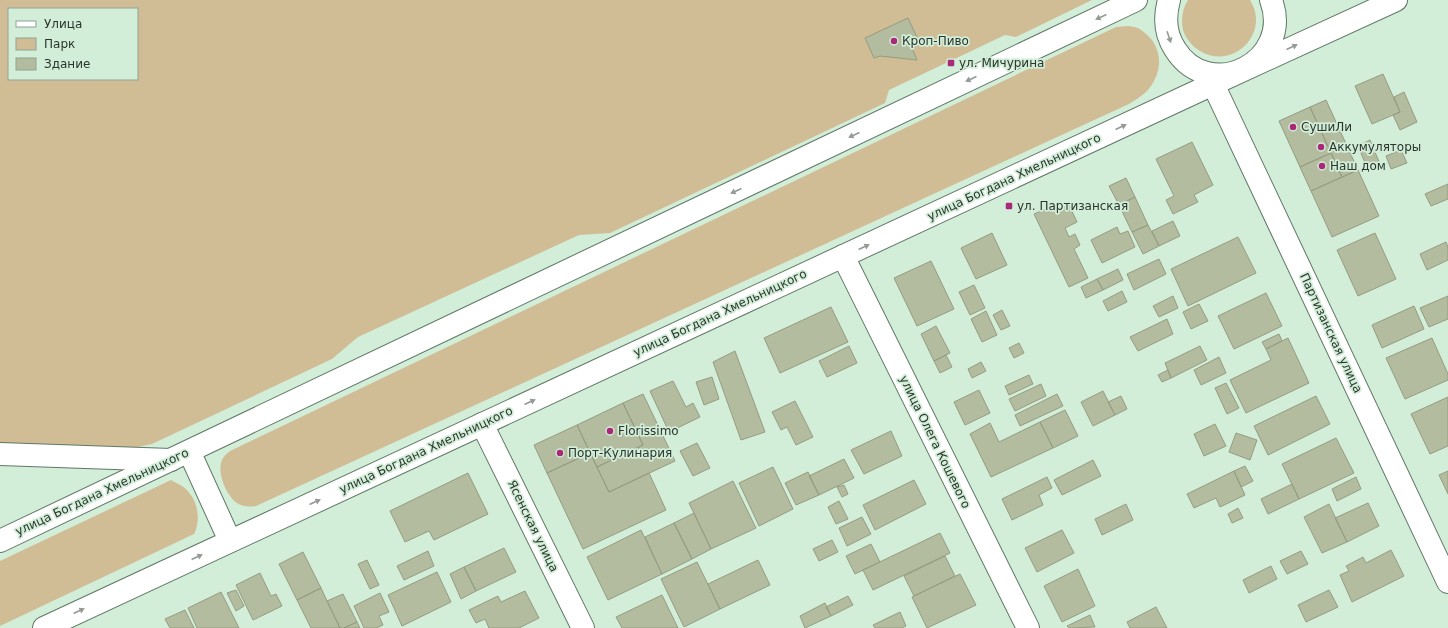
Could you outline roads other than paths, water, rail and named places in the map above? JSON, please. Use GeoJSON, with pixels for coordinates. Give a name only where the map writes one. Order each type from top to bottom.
{"type":"FeatureCollection","features":[{"type":"Feature","properties":{"kind":"main road","name":"улица Богдана Хмельницкого"},"geometry":{"type":"LineString","coordinates":[[0,541],[1136,0]]}},
{"type":"Feature","properties":{"kind":"main road"},"geometry":{"type":"LineString","coordinates":[[1169,0],[1165,19],[1168,37],[1177,53],[1190,66],[1208,73],[1226,74],[1244,70],[1259,59],[1266,50],[1272,40],[1275,29],[1275,18],[1271,0]]}},
{"type":"Feature","properties":{"kind":"main road","name":"улица Богдана Хмельницкого"},"geometry":{"type":"LineString","coordinates":[[46,628],[842,256],[1396,0]]}},
{"type":"Feature","properties":{"kind":"main road","name":"Партизанская улица"},"geometry":{"type":"LineString","coordinates":[[1213,84],[1448,582]]}},
{"type":"Feature","properties":{"kind":"main road","name":"улица Олега Кошевого"},"geometry":{"type":"LineString","coordinates":[[842,256],[1028,628]]}},
{"type":"Feature","properties":{"kind":"main road","name":"Ясенская улица"},"geometry":{"type":"LineString","coordinates":[[482,424],[583,628]]}},
{"type":"Feature","properties":{"kind":"main road"},"geometry":{"type":"LineString","coordinates":[[0,454],[180,456],[230,541]]}},
{"type":"Feature","properties":{"kind":"place","name":"Кроп-Пиво"},"geometry":{"type":"Point","coordinates":[894,41]}},
{"type":"Feature","properties":{"kind":"place","name":"ул. Мичурина"},"geometry":{"type":"Point","coordinates":[951,63]}},
{"type":"Feature","properties":{"kind":"place","name":"СушиЛи"},"geometry":{"type":"Point","coordinates":[1293,127]}},
{"type":"Feature","properties":{"kind":"place","name":"Аккумуляторы"},"geometry":{"type":"Point","coordinates":[1321,147]}},
{"type":"Feature","properties":{"kind":"place","name":"Наш дом"},"geometry":{"type":"Point","coordinates":[1322,166]}},
{"type":"Feature","properties":{"kind":"place","name":"ул. Партизанская"},"geometry":{"type":"Point","coordinates":[1009,206]}},
{"type":"Feature","properties":{"kind":"place","name":"Florissimo"},"geometry":{"type":"Point","coordinates":[610,431]}},
{"type":"Feature","properties":{"kind":"place","name":"Порт-Кулинария"},"geometry":{"type":"Point","coordinates":[560,453]}}]}
